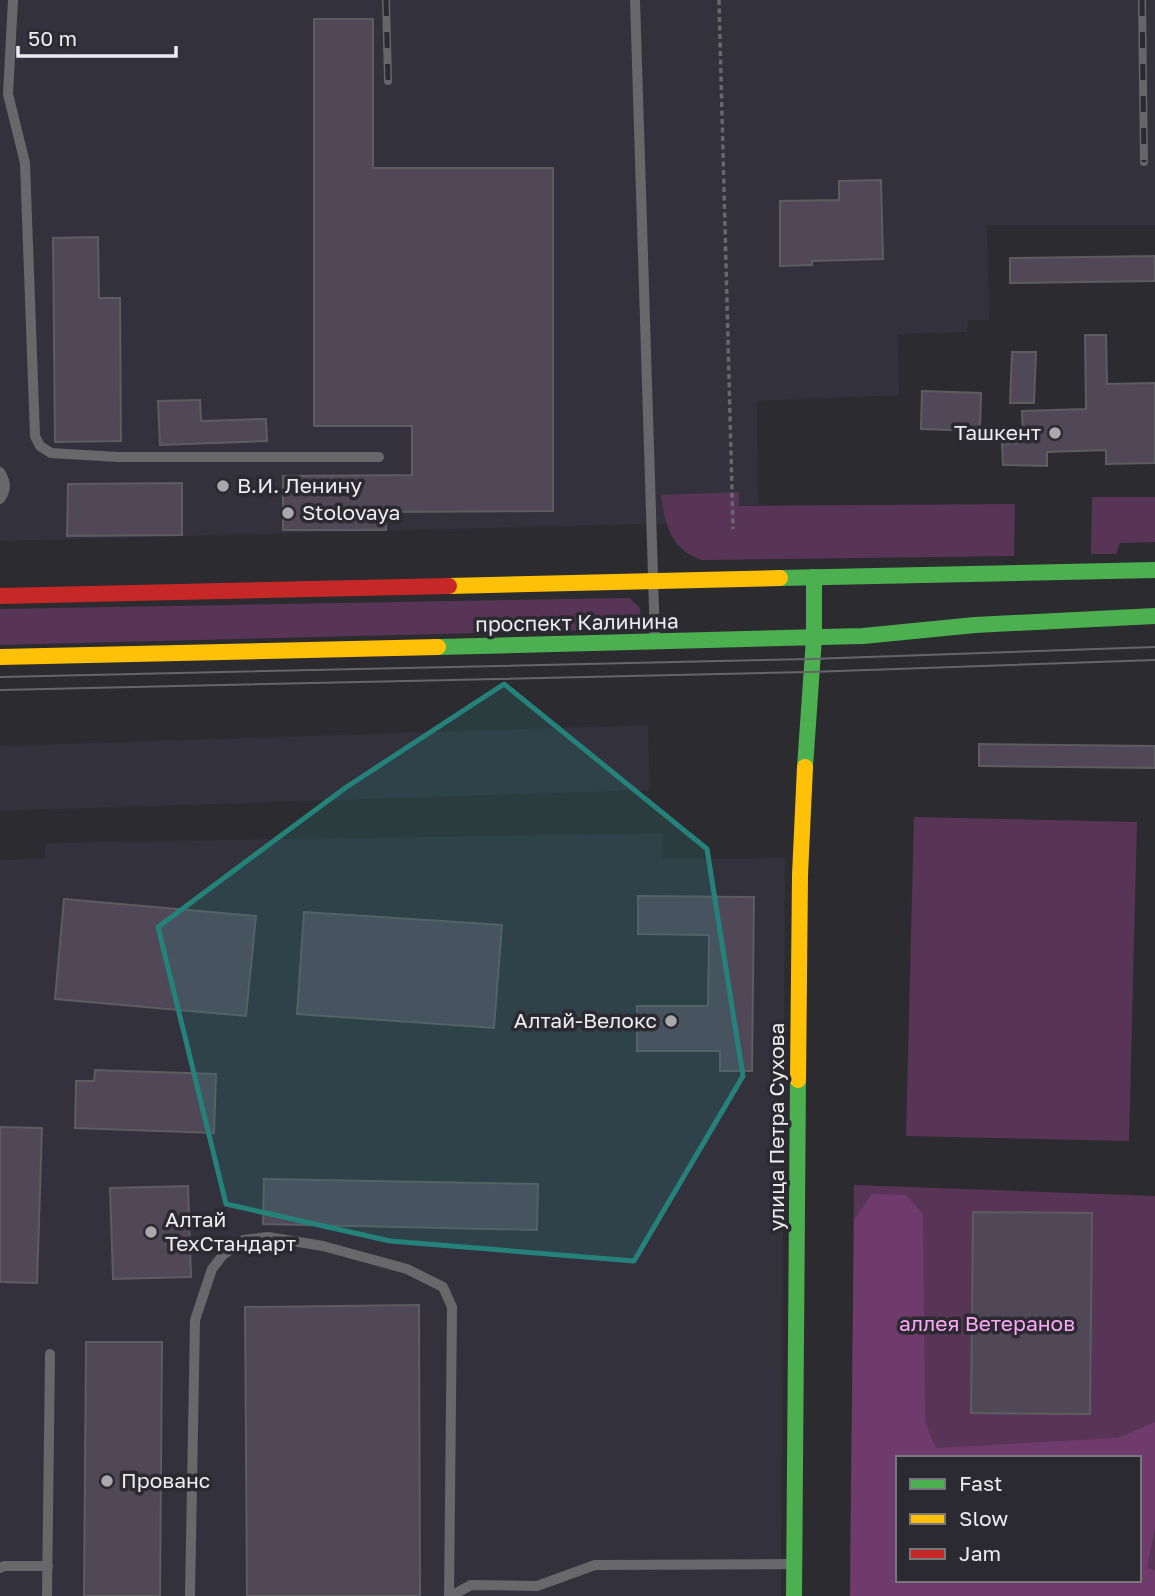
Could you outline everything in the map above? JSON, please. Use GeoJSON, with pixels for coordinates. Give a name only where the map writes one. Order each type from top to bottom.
{"type":"FeatureCollection","features":[{"type":"Feature","properties":{"kind":"main road","name":"проспект Калинина"},"geometry":{"type":"LineString","coordinates":[[0,596],[1155,570]]}},
{"type":"Feature","properties":{"kind":"main road","name":"улица Петра Сухова"},"geometry":{"type":"LineString","coordinates":[[794,1596],[800,875],[814,638],[814,577]]}},
{"type":"Feature","properties":{"kind":"main road","name":"проспект Калинина"},"geometry":{"type":"LineString","coordinates":[[0,657],[814,638],[975,625],[1155,616]]}},
{"type":"Feature","properties":{"kind":"lane"},"geometry":{"type":"LineString","coordinates":[[13,0],[8,94],[25,163],[35,436],[40,446],[51,453],[118,457],[379,457]]}},
{"type":"Feature","properties":{"kind":"lane"},"geometry":{"type":"LineString","coordinates":[[635,0],[655,643]]}},
{"type":"Feature","properties":{"kind":"lane"},"geometry":{"type":"LineString","coordinates":[[0,472],[5,480],[5,491],[0,499]]}},
{"type":"Feature","properties":{"kind":"lane"},"geometry":{"type":"LineString","coordinates":[[190,1596],[195,1320],[209,1277],[223,1255],[244,1240],[268,1237],[323,1246],[407,1269],[443,1287],[452,1307],[450,1596],[471,1585],[537,1586],[595,1565],[795,1564]]}},
{"type":"Feature","properties":{"kind":"lane"},"geometry":{"type":"LineString","coordinates":[[47,1596],[50,1354]]}},
{"type":"Feature","properties":{"kind":"lane"},"geometry":{"type":"LineString","coordinates":[[0,1568],[48,1566]]}},
{"type":"Feature","properties":{"kind":"path"},"geometry":{"type":"LineString","coordinates":[[719,0],[733,529]]}},
{"type":"Feature","properties":{"kind":"highlighted area"},"geometry":{"type":"Polygon","coordinates":[[[504,684],[707,849],[743,1076],[634,1261],[390,1241],[226,1204],[158,927],[345,788],[504,684]]]}},
{"type":"Feature","properties":{"kind":"shaded area"},"geometry":{"type":"Polygon","coordinates":[[[0,0],[1155,0],[1155,225],[987,225],[989,320],[968,320],[967,332],[898,334],[899,395],[757,401],[758,521],[0,541],[0,0]]]}},
{"type":"Feature","properties":{"kind":"shaded area"},"geometry":{"type":"Polygon","coordinates":[[[648,725],[650,790],[0,811],[0,746],[648,725]]]}},
{"type":"Feature","properties":{"kind":"shaded area"},"geometry":{"type":"Polygon","coordinates":[[[662,833],[663,859],[785,858],[781,1596],[0,1596],[0,860],[44,859],[46,843],[662,833]]]}},
{"type":"Feature","properties":{"kind":"shaded area"},"geometry":{"type":"Polygon","coordinates":[[[872,1194],[906,1195],[923,1214],[925,1422],[936,1448],[1117,1438],[1155,1422],[1155,1528],[1147,1567],[1155,1571],[1155,1596],[850,1596],[854,1220],[872,1194]]]}},
{"type":"Feature","properties":{"kind":"green space"},"geometry":{"type":"Polygon","coordinates":[[[739,492],[739,506],[1015,504],[1014,556],[702,560],[692,556],[676,543],[668,526],[661,495],[739,492]]]}},
{"type":"Feature","properties":{"kind":"green space"},"geometry":{"type":"Polygon","coordinates":[[[1092,497],[1155,497],[1155,542],[1120,543],[1116,554],[1091,554],[1092,497]]]}},
{"type":"Feature","properties":{"kind":"green space"},"geometry":{"type":"Polygon","coordinates":[[[629,598],[640,608],[641,619],[634,629],[0,645],[0,609],[629,598]]]}},
{"type":"Feature","properties":{"kind":"green space"},"geometry":{"type":"Polygon","coordinates":[[[914,817],[1137,822],[1129,1141],[906,1136],[914,817]]]}},
{"type":"Feature","properties":{"kind":"green space","name":"аллея Ветеранов"},"geometry":{"type":"Polygon","coordinates":[[[854,1185],[1155,1196],[1155,1596],[850,1596],[854,1185]]]}},
{"type":"Feature","properties":{"kind":"building"},"geometry":{"type":"Polygon","coordinates":[[[314,19],[373,19],[373,168],[553,168],[553,511],[386,512],[386,530],[283,530],[283,476],[412,475],[412,426],[314,426],[314,19]]]}},
{"type":"Feature","properties":{"kind":"building"},"geometry":{"type":"Polygon","coordinates":[[[881,180],[883,259],[812,261],[812,265],[780,266],[780,201],[839,200],[839,181],[881,180]]]}},
{"type":"Feature","properties":{"kind":"building"},"geometry":{"type":"Polygon","coordinates":[[[98,237],[99,298],[120,298],[121,441],[55,442],[53,238],[98,237]]]}},
{"type":"Feature","properties":{"kind":"building"},"geometry":{"type":"Polygon","coordinates":[[[1155,256],[1155,281],[1010,283],[1010,258],[1155,256]]]}},
{"type":"Feature","properties":{"kind":"building"},"geometry":{"type":"Polygon","coordinates":[[[1085,335],[1106,335],[1107,384],[1155,383],[1155,463],[1106,464],[1106,450],[1047,452],[1047,466],[1003,465],[1002,444],[1023,443],[1022,411],[1086,409],[1085,335]]]}},
{"type":"Feature","properties":{"kind":"building"},"geometry":{"type":"Polygon","coordinates":[[[1012,352],[1036,352],[1034,403],[1010,403],[1012,352]]]}},
{"type":"Feature","properties":{"kind":"building"},"geometry":{"type":"Polygon","coordinates":[[[922,391],[981,393],[980,431],[921,429],[922,391]]]}},
{"type":"Feature","properties":{"kind":"building"},"geometry":{"type":"Polygon","coordinates":[[[200,400],[201,421],[266,419],[267,441],[160,445],[158,401],[200,400]]]}},
{"type":"Feature","properties":{"kind":"building"},"geometry":{"type":"Polygon","coordinates":[[[182,483],[182,535],[67,536],[68,484],[182,483]]]}},
{"type":"Feature","properties":{"kind":"building"},"geometry":{"type":"Polygon","coordinates":[[[979,744],[1155,746],[1155,768],[979,766],[979,744]]]}},
{"type":"Feature","properties":{"kind":"building"},"geometry":{"type":"Polygon","coordinates":[[[638,896],[754,897],[752,1071],[720,1071],[720,1051],[637,1051],[637,1006],[708,1006],[709,935],[638,934],[638,896]]]}},
{"type":"Feature","properties":{"kind":"building"},"geometry":{"type":"Polygon","coordinates":[[[64,899],[256,916],[246,1016],[55,999],[64,899]]]}},
{"type":"Feature","properties":{"kind":"building"},"geometry":{"type":"Polygon","coordinates":[[[304,912],[502,925],[494,1028],[297,1014],[304,912]]]}},
{"type":"Feature","properties":{"kind":"building"},"geometry":{"type":"Polygon","coordinates":[[[95,1070],[216,1074],[214,1133],[75,1128],[76,1081],[94,1081],[95,1070]]]}},
{"type":"Feature","properties":{"kind":"building"},"geometry":{"type":"Polygon","coordinates":[[[0,1127],[42,1128],[37,1283],[0,1282],[0,1127]]]}},
{"type":"Feature","properties":{"kind":"building"},"geometry":{"type":"Polygon","coordinates":[[[264,1179],[538,1184],[537,1230],[263,1224],[264,1179]]]}},
{"type":"Feature","properties":{"kind":"building"},"geometry":{"type":"Polygon","coordinates":[[[188,1186],[191,1277],[113,1279],[110,1188],[188,1186]]]}},
{"type":"Feature","properties":{"kind":"building"},"geometry":{"type":"Polygon","coordinates":[[[973,1212],[1092,1213],[1090,1414],[971,1413],[973,1212]]]}},
{"type":"Feature","properties":{"kind":"building"},"geometry":{"type":"Polygon","coordinates":[[[419,1305],[420,1596],[247,1596],[245,1307],[419,1305]]]}},
{"type":"Feature","properties":{"kind":"building"},"geometry":{"type":"Polygon","coordinates":[[[86,1342],[162,1342],[160,1596],[84,1596],[86,1342]]]}},
{"type":"Feature","properties":{"kind":"tram line"},"geometry":{"type":"LineString","coordinates":[[0,677],[811,659],[1155,647]]}},
{"type":"Feature","properties":{"kind":"tram line"},"geometry":{"type":"LineString","coordinates":[[0,690],[810,672],[1155,660]]}},
{"type":"Feature","properties":{"kind":"railway"},"geometry":{"type":"LineString","coordinates":[[386,0],[388,81]]}},
{"type":"Feature","properties":{"kind":"railway"},"geometry":{"type":"LineString","coordinates":[[1142,0],[1144,162]]}},
{"type":"Feature","properties":{"kind":"traffic: fast"},"geometry":{"type":"LineString","coordinates":[[780,578],[1155,570]]}},
{"type":"Feature","properties":{"kind":"traffic: fast"},"geometry":{"type":"LineString","coordinates":[[805,767],[814,638],[814,577]]}},
{"type":"Feature","properties":{"kind":"traffic: fast"},"geometry":{"type":"LineString","coordinates":[[438,647],[863,636],[975,625],[1155,616]]}},
{"type":"Feature","properties":{"kind":"traffic: fast"},"geometry":{"type":"LineString","coordinates":[[794,1596],[798,1080]]}},
{"type":"Feature","properties":{"kind":"traffic: slow"},"geometry":{"type":"LineString","coordinates":[[449,586],[780,578]]}},
{"type":"Feature","properties":{"kind":"traffic: slow"},"geometry":{"type":"LineString","coordinates":[[0,657],[438,647]]}},
{"type":"Feature","properties":{"kind":"traffic: slow"},"geometry":{"type":"LineString","coordinates":[[798,1080],[800,875],[805,767]]}},
{"type":"Feature","properties":{"kind":"traffic: jam"},"geometry":{"type":"LineString","coordinates":[[0,596],[449,586]]}},
{"type":"Feature","properties":{"kind":"place","name":"Ташкент"},"geometry":{"type":"Point","coordinates":[1055,433]}},
{"type":"Feature","properties":{"kind":"place","name":"В.И. Ленину"},"geometry":{"type":"Point","coordinates":[223,486]}},
{"type":"Feature","properties":{"kind":"place","name":"Stolovaya"},"geometry":{"type":"Point","coordinates":[288,513]}},
{"type":"Feature","properties":{"kind":"place","name":"Алтай-Велокс"},"geometry":{"type":"Point","coordinates":[671,1021]}},
{"type":"Feature","properties":{"kind":"place","name":"Алтай ТехСтандарт"},"geometry":{"type":"Point","coordinates":[151,1232]}},
{"type":"Feature","properties":{"kind":"place","name":"Прованс"},"geometry":{"type":"Point","coordinates":[107,1481]}}]}
